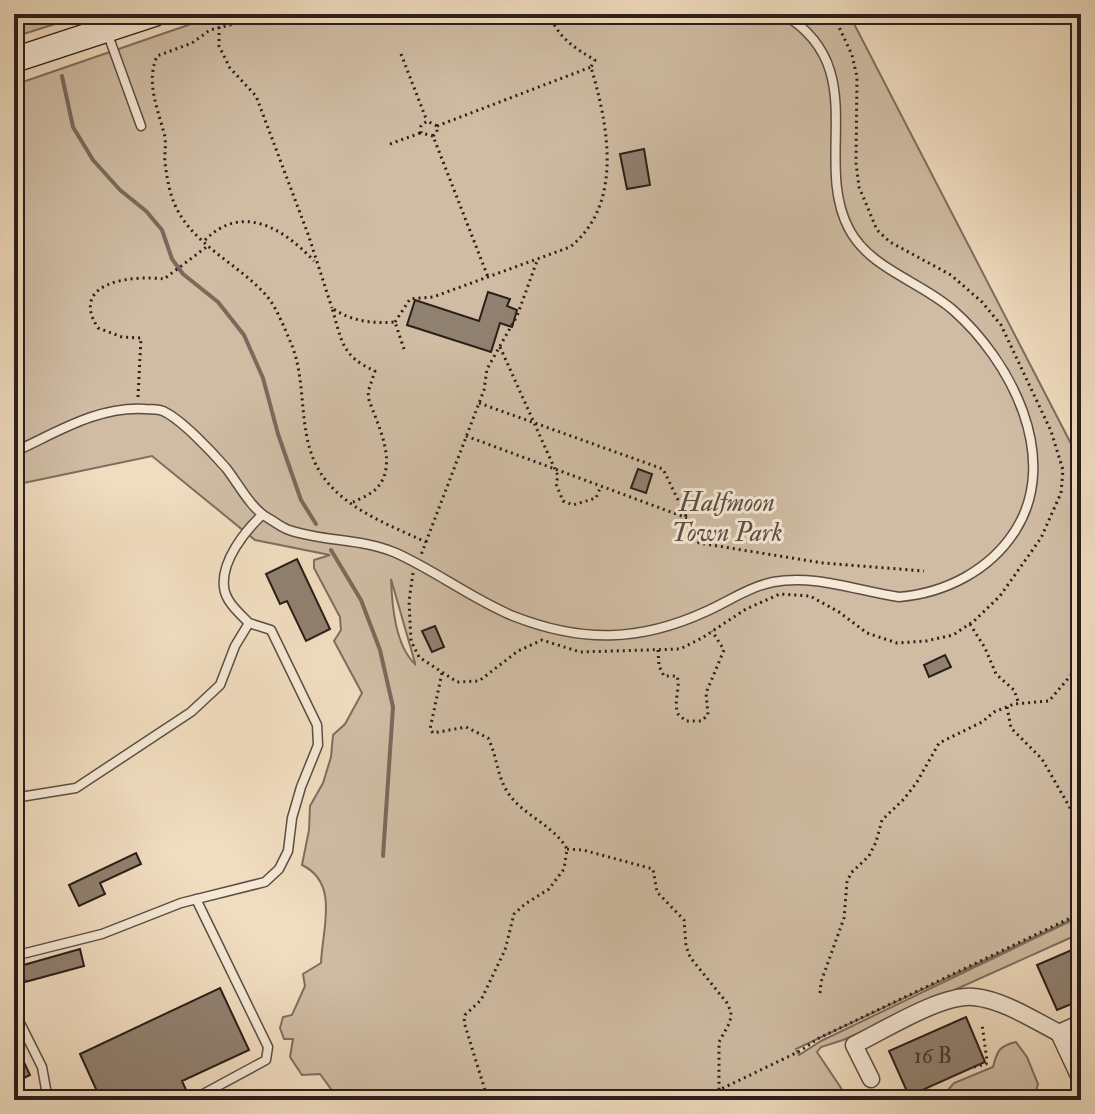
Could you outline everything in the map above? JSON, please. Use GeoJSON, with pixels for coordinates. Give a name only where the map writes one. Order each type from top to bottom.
{"type":"FeatureCollection","features":[{"type":"Feature","properties":{"kind":"main road"},"geometry":{"type":"LineString","coordinates":[[14,60],[154,14]]}},
{"type":"Feature","properties":{"kind":"street"},"geometry":{"type":"LineString","coordinates":[[871,1079],[854,1045],[944,1001],[972,996],[1004,1005],[1059,1033],[1081,1080]]}},
{"type":"Feature","properties":{"kind":"street"},"geometry":{"type":"LineString","coordinates":[[1059,1033],[1081,1023]]}},
{"type":"Feature","properties":{"kind":"lane"},"geometry":{"type":"LineString","coordinates":[[14,452],[92,415],[137,408],[162,410],[197,438],[224,466],[262,515],[289,530],[361,542],[396,553],[473,597],[514,616],[556,630],[614,636],[659,629],[709,610],[737,595],[792,579],[815,580],[885,595],[912,596],[961,580],[995,557],[1008,542],[1026,510],[1033,463],[1024,415],[1001,367],[980,337],[953,310],[873,258],[854,239],[838,199],[833,79],[824,57],[808,33],[783,14]]}},
{"type":"Feature","properties":{"kind":"lane"},"geometry":{"type":"LineString","coordinates":[[106,30],[141,126]]}},
{"type":"Feature","properties":{"kind":"lane"},"geometry":{"type":"LineString","coordinates":[[14,956],[102,934],[196,899],[265,882],[279,869],[288,851],[298,797],[318,745],[317,725],[271,630],[249,623],[232,606],[224,588],[227,566],[248,529],[262,515]]}},
{"type":"Feature","properties":{"kind":"lane"},"geometry":{"type":"LineString","coordinates":[[14,798],[76,788],[191,712],[220,685],[235,646],[249,623]]}},
{"type":"Feature","properties":{"kind":"lane"},"geometry":{"type":"LineString","coordinates":[[192,1100],[266,1060],[268,1047],[196,899]]}},
{"type":"Feature","properties":{"kind":"lane"},"geometry":{"type":"LineString","coordinates":[[14,1011],[42,1067],[46,1089],[44,1098]]}},
{"type":"Feature","properties":{"kind":"path"},"geometry":{"type":"LineString","coordinates":[[272,14],[219,27],[192,43],[157,56],[151,71],[166,139],[165,162],[170,190],[186,225],[267,296],[292,347],[300,376],[308,443],[314,462],[324,477],[351,503],[426,542]]}},
{"type":"Feature","properties":{"kind":"path"},"geometry":{"type":"LineString","coordinates":[[401,54],[427,121],[437,126],[591,67],[595,60],[573,47],[555,28],[549,14]]}},
{"type":"Feature","properties":{"kind":"path"},"geometry":{"type":"LineString","coordinates":[[538,259],[517,316],[487,369],[479,403],[411,578],[411,641],[419,657],[457,682],[479,681],[518,651],[542,640],[580,652],[680,649],[746,609],[780,594],[810,596],[867,633],[897,643],[953,635],[970,624],[1000,596],[1041,538],[1061,493],[1063,470],[1051,431],[1001,325],[982,302],[951,275],[890,242],[877,230],[859,187],[856,163],[857,77],[852,55],[833,14]]}},
{"type":"Feature","properties":{"kind":"path"},"geometry":{"type":"LineString","coordinates":[[219,27],[219,46],[230,68],[256,96],[308,234],[348,354],[363,367],[375,371],[368,392],[386,450],[383,479],[374,491],[351,503]]}},
{"type":"Feature","properties":{"kind":"path"},"geometry":{"type":"LineString","coordinates":[[395,322],[410,299],[433,297],[570,247],[583,237],[595,221],[606,189],[604,130],[591,67]]}},
{"type":"Feature","properties":{"kind":"path"},"geometry":{"type":"LineString","coordinates":[[421,133],[421,126],[427,121]]}},
{"type":"Feature","properties":{"kind":"path"},"geometry":{"type":"LineString","coordinates":[[433,136],[437,126]]}},
{"type":"Feature","properties":{"kind":"path"},"geometry":{"type":"LineString","coordinates":[[390,144],[421,133],[433,136]]}},
{"type":"Feature","properties":{"kind":"path"},"geometry":{"type":"LineString","coordinates":[[433,136],[488,277]]}},
{"type":"Feature","properties":{"kind":"path"},"geometry":{"type":"LineString","coordinates":[[204,241],[228,223],[258,223],[286,236],[317,264]]}},
{"type":"Feature","properties":{"kind":"path"},"geometry":{"type":"LineString","coordinates":[[137,408],[141,338],[108,334],[98,328],[89,310],[92,298],[114,281],[139,276],[164,279],[209,245]]}},
{"type":"Feature","properties":{"kind":"path"},"geometry":{"type":"LineString","coordinates":[[332,308],[364,321],[395,322]]}},
{"type":"Feature","properties":{"kind":"path"},"geometry":{"type":"LineString","coordinates":[[395,322],[405,352]]}},
{"type":"Feature","properties":{"kind":"path"},"geometry":{"type":"LineString","coordinates":[[500,347],[558,476],[556,484],[563,501],[573,505],[596,498],[601,486]]}},
{"type":"Feature","properties":{"kind":"path"},"geometry":{"type":"LineString","coordinates":[[479,403],[663,469],[699,543],[823,563],[924,571]]}},
{"type":"Feature","properties":{"kind":"path"},"geometry":{"type":"LineString","coordinates":[[466,436],[687,518]]}},
{"type":"Feature","properties":{"kind":"path"},"geometry":{"type":"LineString","coordinates":[[970,624],[996,674],[1014,690],[1019,704]]}},
{"type":"Feature","properties":{"kind":"path"},"geometry":{"type":"LineString","coordinates":[[658,650],[660,673],[677,676],[679,682],[675,694],[678,714],[686,721],[701,721],[708,715],[706,693],[724,650],[712,631]]}},
{"type":"Feature","properties":{"kind":"path"},"geometry":{"type":"LineString","coordinates":[[820,993],[821,982],[844,918],[851,873],[869,856],[882,820],[917,782],[939,743],[1007,707],[1049,701],[1071,675],[1081,669]]}},
{"type":"Feature","properties":{"kind":"path"},"geometry":{"type":"LineString","coordinates":[[442,673],[430,729],[433,733],[466,727],[488,738],[506,790],[514,801],[557,835],[567,849],[564,869],[549,889],[514,914],[505,950],[481,1000],[465,1015],[464,1022],[488,1100]]}},
{"type":"Feature","properties":{"kind":"path"},"geometry":{"type":"LineString","coordinates":[[1007,707],[1011,728],[1042,759],[1081,828]]}},
{"type":"Feature","properties":{"kind":"path"},"geometry":{"type":"LineString","coordinates":[[1081,785],[1075,808],[1081,828]]}},
{"type":"Feature","properties":{"kind":"path"},"geometry":{"type":"LineString","coordinates":[[567,849],[583,850],[653,869],[657,892],[684,920],[690,957],[731,1012],[730,1022],[719,1042],[721,1088]]}},
{"type":"Feature","properties":{"kind":"path"},"geometry":{"type":"LineString","coordinates":[[691,1100],[800,1051],[819,1038],[1081,913]]}},
{"type":"Feature","properties":{"kind":"path"},"geometry":{"type":"LineString","coordinates":[[974,1067],[987,1061],[982,1024]]}},
{"type":"Feature","properties":{"kind":"green space"},"geometry":{"type":"Polygon","coordinates":[[[14,14],[87,14],[14,37],[14,14]]]}},
{"type":"Feature","properties":{"kind":"green space","name":"Halfmoon Town Park"},"geometry":{"type":"Polygon","coordinates":[[[220,14],[849,14],[1081,463],[1081,915],[796,1049],[799,1055],[821,1041],[1081,916],[1081,933],[843,1040],[821,1047],[817,1052],[849,1100],[364,1100],[359,1093],[339,1100],[320,1074],[302,1075],[290,1057],[293,1039],[284,1039],[280,1028],[283,1017],[292,1015],[305,986],[303,974],[321,963],[325,895],[314,873],[302,865],[310,806],[323,783],[331,757],[333,735],[345,724],[362,693],[334,641],[341,630],[340,617],[314,568],[314,560],[330,555],[255,540],[152,456],[14,485],[14,85],[220,14]],[[391,579],[399,636],[415,664],[391,579]]]}},
{"type":"Feature","properties":{"kind":"green space"},"geometry":{"type":"Polygon","coordinates":[[[1016,1042],[1027,1057],[1038,1084],[1033,1100],[933,1100],[941,1098],[954,1083],[993,1067],[1000,1050],[1016,1042]]]}},
{"type":"Feature","properties":{"kind":"building"},"geometry":{"type":"Polygon","coordinates":[[[644,149],[650,185],[627,189],[620,154],[644,149]]]}},
{"type":"Feature","properties":{"kind":"building"},"geometry":{"type":"Polygon","coordinates":[[[488,292],[510,299],[507,306],[517,310],[512,327],[500,323],[491,352],[407,325],[415,300],[479,321],[488,292]]]}},
{"type":"Feature","properties":{"kind":"building"},"geometry":{"type":"Polygon","coordinates":[[[638,469],[652,474],[646,493],[631,488],[638,469]]]}},
{"type":"Feature","properties":{"kind":"building"},"geometry":{"type":"Polygon","coordinates":[[[297,559],[330,629],[306,641],[287,601],[280,604],[266,574],[297,559]]]}},
{"type":"Feature","properties":{"kind":"building"},"geometry":{"type":"Polygon","coordinates":[[[435,626],[444,647],[432,652],[422,631],[435,626]]]}},
{"type":"Feature","properties":{"kind":"building"},"geometry":{"type":"Polygon","coordinates":[[[945,655],[951,667],[929,677],[924,665],[945,655]]]}},
{"type":"Feature","properties":{"kind":"building"},"geometry":{"type":"Polygon","coordinates":[[[136,853],[141,864],[100,883],[105,894],[79,906],[69,885],[136,853]]]}},
{"type":"Feature","properties":{"kind":"building"},"geometry":{"type":"Polygon","coordinates":[[[1081,946],[1081,1000],[1057,1010],[1037,965],[1081,946]]]}},
{"type":"Feature","properties":{"kind":"building"},"geometry":{"type":"Polygon","coordinates":[[[80,949],[84,966],[25,982],[20,966],[80,949]]]}},
{"type":"Feature","properties":{"kind":"building"},"geometry":{"type":"Polygon","coordinates":[[[220,988],[249,1050],[182,1081],[187,1092],[171,1100],[101,1100],[80,1054],[220,988]]]}},
{"type":"Feature","properties":{"kind":"building"},"geometry":{"type":"Polygon","coordinates":[[[966,1017],[985,1062],[909,1096],[889,1051],[966,1017]]]}},
{"type":"Feature","properties":{"kind":"building"},"geometry":{"type":"Polygon","coordinates":[[[14,1041],[30,1075],[14,1083],[14,1041]]]}},
{"type":"Feature","properties":{"kind":"waterway"},"geometry":{"type":"LineString","coordinates":[[62,76],[73,127],[93,160],[120,190],[146,211],[162,230],[172,259],[183,274],[218,302],[244,335],[263,378],[301,500],[316,524]]}},
{"type":"Feature","properties":{"kind":"waterway"},"geometry":{"type":"LineString","coordinates":[[331,550],[361,600],[380,650],[393,707],[383,856]]}}]}
